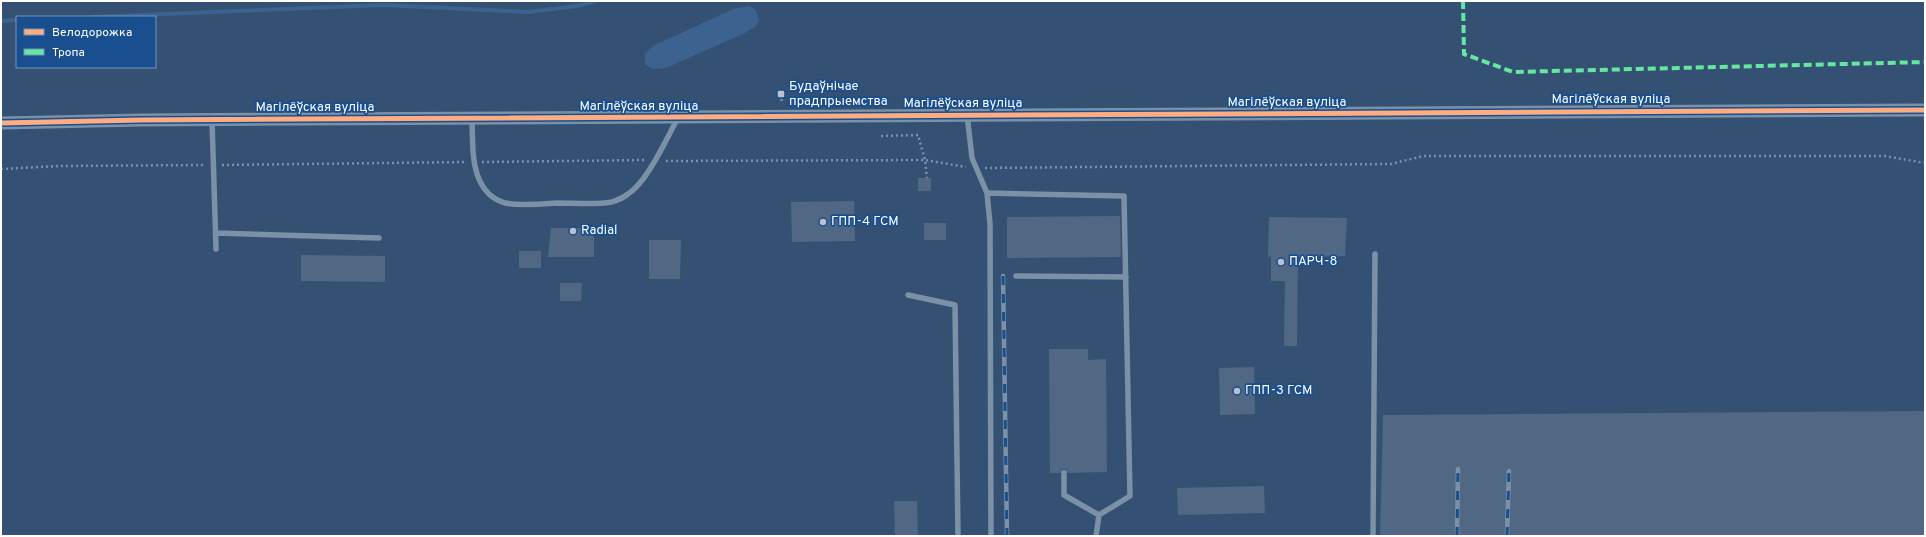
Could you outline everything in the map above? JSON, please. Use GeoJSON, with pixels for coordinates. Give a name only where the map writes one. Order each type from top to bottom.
{"type":"FeatureCollection","features":[{"type":"Feature","properties":{"kind":"street","name":"Магілёўская вуліца"},"geometry":{"type":"LineString","coordinates":[[1,123],[212,119],[678,118],[967,114],[1925,110]]}},
{"type":"Feature","properties":{"kind":"lane"},"geometry":{"type":"LineString","coordinates":[[967,114],[972,158],[987,193],[990,224],[991,536]]}},
{"type":"Feature","properties":{"kind":"lane"},"geometry":{"type":"LineString","coordinates":[[472,118],[474,162],[479,179],[488,194],[503,202],[521,204],[603,202],[617,200],[630,194],[636,188],[655,160],[678,118]]}},
{"type":"Feature","properties":{"kind":"lane"},"geometry":{"type":"LineString","coordinates":[[212,119],[212,165],[216,249]]}},
{"type":"Feature","properties":{"kind":"lane"},"geometry":{"type":"LineString","coordinates":[[987,193],[1124,196],[1130,496],[1099,515]]}},
{"type":"Feature","properties":{"kind":"lane"},"geometry":{"type":"LineString","coordinates":[[216,233],[379,238]]}},
{"type":"Feature","properties":{"kind":"lane"},"geometry":{"type":"LineString","coordinates":[[1373,536],[1375,254]]}},
{"type":"Feature","properties":{"kind":"lane"},"geometry":{"type":"LineString","coordinates":[[1016,276],[1126,277]]}},
{"type":"Feature","properties":{"kind":"lane"},"geometry":{"type":"LineString","coordinates":[[908,295],[955,305],[958,536]]}},
{"type":"Feature","properties":{"kind":"lane"},"geometry":{"type":"LineString","coordinates":[[1064,473],[1064,495],[1099,515]]}},
{"type":"Feature","properties":{"kind":"lane"},"geometry":{"type":"LineString","coordinates":[[1096,536],[1099,515]]}},
{"type":"Feature","properties":{"kind":"path"},"geometry":{"type":"LineString","coordinates":[[881,136],[918,135],[925,160],[927,178]]}},
{"type":"Feature","properties":{"kind":"path"},"geometry":{"type":"LineString","coordinates":[[1,168],[59,166],[655,160],[925,160],[956,166],[977,168],[1391,164],[1423,156],[1885,156],[1925,163]]}},
{"type":"Feature","properties":{"kind":"water"},"geometry":{"type":"Polygon","coordinates":[[[749,6],[756,10],[759,20],[756,26],[745,33],[666,68],[653,69],[645,64],[645,54],[653,46],[733,9],[749,6]]]}},
{"type":"Feature","properties":{"kind":"building"},"geometry":{"type":"Polygon","coordinates":[[[918,178],[931,178],[931,191],[918,191],[918,178]]]}},
{"type":"Feature","properties":{"kind":"building","name":"ГПП-4 ГСМ"},"geometry":{"type":"Polygon","coordinates":[[[854,201],[855,241],[792,242],[791,202],[854,201]]]}},
{"type":"Feature","properties":{"kind":"building"},"geometry":{"type":"Polygon","coordinates":[[[1120,216],[1121,257],[1007,258],[1007,217],[1120,216]]]}},
{"type":"Feature","properties":{"kind":"building"},"geometry":{"type":"Polygon","coordinates":[[[1269,217],[1347,218],[1345,256],[1298,257],[1297,346],[1284,346],[1285,281],[1271,281],[1271,256],[1268,258],[1269,217]]]}},
{"type":"Feature","properties":{"kind":"building"},"geometry":{"type":"Polygon","coordinates":[[[924,223],[946,223],[946,240],[924,240],[924,223]]]}},
{"type":"Feature","properties":{"kind":"building"},"geometry":{"type":"Polygon","coordinates":[[[551,228],[594,228],[594,257],[548,257],[551,228]]]}},
{"type":"Feature","properties":{"kind":"building"},"geometry":{"type":"Polygon","coordinates":[[[649,240],[681,240],[680,279],[649,279],[649,240]]]}},
{"type":"Feature","properties":{"kind":"building"},"geometry":{"type":"Polygon","coordinates":[[[519,251],[541,251],[541,268],[519,268],[519,251]]]}},
{"type":"Feature","properties":{"kind":"building"},"geometry":{"type":"Polygon","coordinates":[[[301,255],[385,256],[385,282],[301,281],[301,255]]]}},
{"type":"Feature","properties":{"kind":"building"},"geometry":{"type":"Polygon","coordinates":[[[560,283],[582,283],[581,301],[560,301],[560,283]]]}},
{"type":"Feature","properties":{"kind":"building"},"geometry":{"type":"Polygon","coordinates":[[[1049,349],[1088,349],[1088,360],[1106,359],[1107,472],[1068,473],[1064,469],[1060,473],[1050,473],[1049,349]]]}},
{"type":"Feature","properties":{"kind":"building","name":"ГПП-3 ГСМ"},"geometry":{"type":"Polygon","coordinates":[[[1254,367],[1255,414],[1220,415],[1219,368],[1254,367]]]}},
{"type":"Feature","properties":{"kind":"building"},"geometry":{"type":"Polygon","coordinates":[[[1925,411],[1925,536],[1380,536],[1383,415],[1925,411]]]}},
{"type":"Feature","properties":{"kind":"building"},"geometry":{"type":"Polygon","coordinates":[[[1264,486],[1265,513],[1178,515],[1177,488],[1264,486]]]}},
{"type":"Feature","properties":{"kind":"building"},"geometry":{"type":"Polygon","coordinates":[[[894,501],[917,501],[918,536],[895,536],[894,501]]]}},
{"type":"Feature","properties":{"kind":"waterway"},"geometry":{"type":"LineString","coordinates":[[115,16],[384,5],[528,12],[577,6],[595,1]]}},
{"type":"Feature","properties":{"kind":"waterway"},"geometry":{"type":"LineString","coordinates":[[1,21],[16,20]]}},
{"type":"Feature","properties":{"kind":"railway"},"geometry":{"type":"LineString","coordinates":[[1003,276],[1007,536]]}},
{"type":"Feature","properties":{"kind":"railway"},"geometry":{"type":"LineString","coordinates":[[1457,536],[1458,469]]}},
{"type":"Feature","properties":{"kind":"railway"},"geometry":{"type":"LineString","coordinates":[[1507,536],[1509,471]]}},
{"type":"Feature","properties":{"kind":"marked path"},"geometry":{"type":"LineString","coordinates":[[1463,1],[1464,54],[1513,72],[1925,62]]}},
{"type":"Feature","properties":{"kind":"cycle path"},"geometry":{"type":"LineString","coordinates":[[1,123],[141,120],[1925,110]]}},
{"type":"Feature","properties":{"kind":"place","name":"Будаўнічае прадпрыемства"},"geometry":{"type":"Point","coordinates":[781,94]}},
{"type":"Feature","properties":{"kind":"place","name":"ГПП-4 ГСМ"},"geometry":{"type":"Point","coordinates":[823,222]}},
{"type":"Feature","properties":{"kind":"place","name":"Radial"},"geometry":{"type":"Point","coordinates":[573,231]}},
{"type":"Feature","properties":{"kind":"place","name":"ПАРЧ-8"},"geometry":{"type":"Point","coordinates":[1281,262]}},
{"type":"Feature","properties":{"kind":"place","name":"ГПП-3 ГСМ"},"geometry":{"type":"Point","coordinates":[1237,391]}}]}
